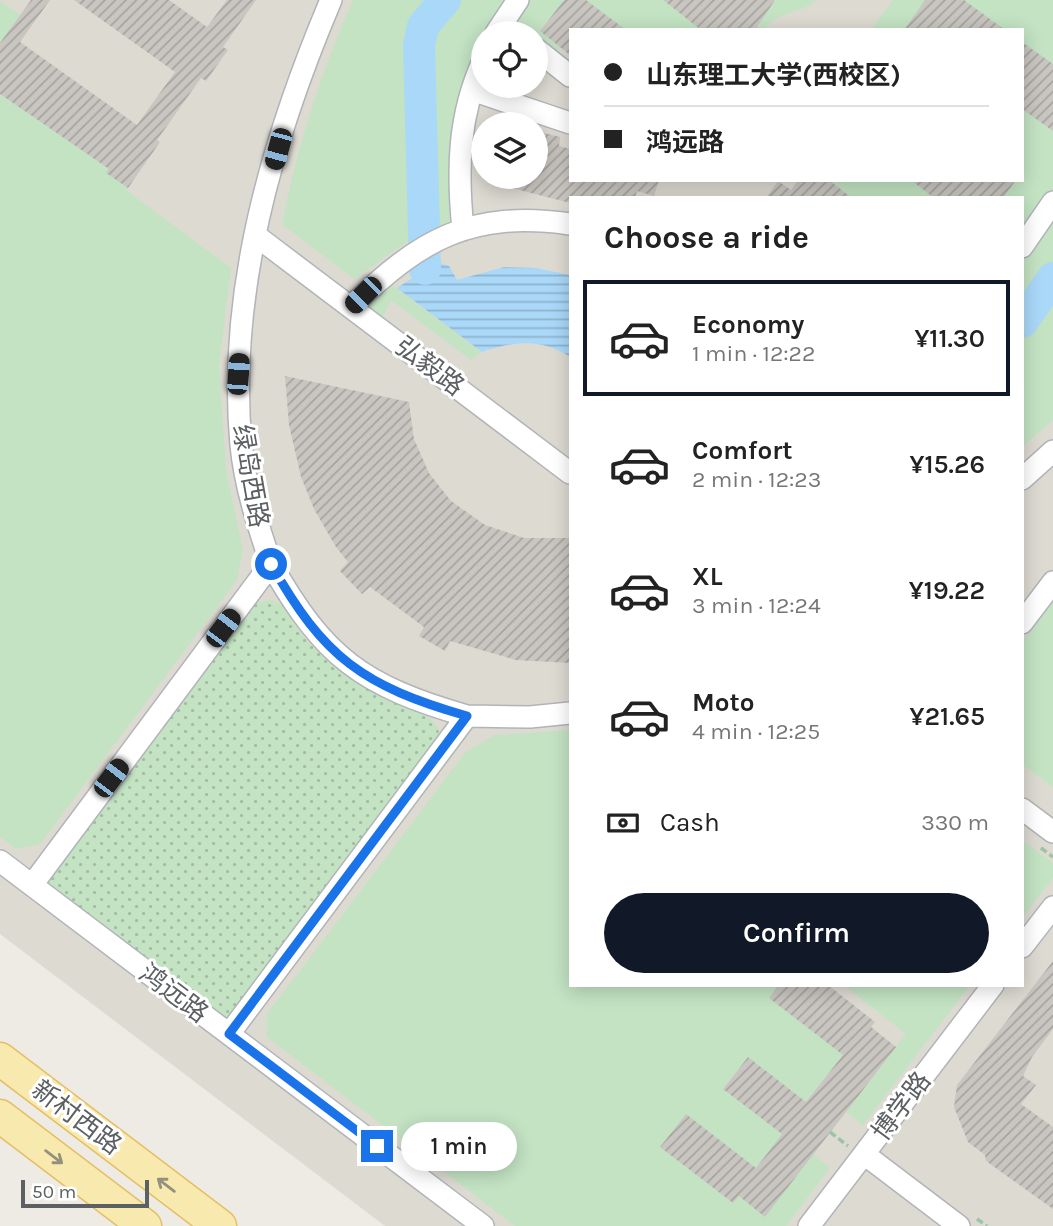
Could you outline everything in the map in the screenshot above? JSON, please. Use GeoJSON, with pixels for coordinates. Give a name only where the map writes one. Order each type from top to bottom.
{"type":"FeatureCollection","features":[{"type":"Feature","properties":{"kind":"main road","name":"新村西路"},"geometry":{"type":"LineString","coordinates":[[0,1059],[220,1226]]}},
{"type":"Feature","properties":{"kind":"main road","name":"新村西路"},"geometry":{"type":"LineString","coordinates":[[0,1116],[145,1226]]}},
{"type":"Feature","properties":{"kind":"street","name":"绿岛西路"},"geometry":{"type":"LineString","coordinates":[[32,885],[271,564],[255,518],[241,447],[238,374],[242,306],[255,235],[302,71],[331,0]]}},
{"type":"Feature","properties":{"kind":"street"},"geometry":{"type":"LineString","coordinates":[[508,21],[517,0]]}},
{"type":"Feature","properties":{"kind":"street"},"geometry":{"type":"LineString","coordinates":[[548,59],[569,75]]}},
{"type":"Feature","properties":{"kind":"street"},"geometry":{"type":"LineString","coordinates":[[463,229],[458,156],[462,124],[471,93]]}},
{"type":"Feature","properties":{"kind":"street"},"geometry":{"type":"LineString","coordinates":[[496,98],[569,123]]}},
{"type":"Feature","properties":{"kind":"street"},"geometry":{"type":"LineString","coordinates":[[1024,244],[1053,202]]}},
{"type":"Feature","properties":{"kind":"street"},"geometry":{"type":"LineString","coordinates":[[351,307],[406,258],[433,240],[493,221],[524,218],[569,224]]}},
{"type":"Feature","properties":{"kind":"street","name":"弘毅路"},"geometry":{"type":"LineString","coordinates":[[255,235],[569,472]]}},
{"type":"Feature","properties":{"kind":"street"},"geometry":{"type":"LineString","coordinates":[[1024,477],[1053,451]]}},
{"type":"Feature","properties":{"kind":"street"},"geometry":{"type":"LineString","coordinates":[[271,564],[297,611],[324,643],[387,689],[467,716],[530,717],[569,713]]}},
{"type":"Feature","properties":{"kind":"street"},"geometry":{"type":"LineString","coordinates":[[1024,621],[1046,606],[1053,582]]}},
{"type":"Feature","properties":{"kind":"street"},"geometry":{"type":"LineString","coordinates":[[229,1034],[467,716]]}},
{"type":"Feature","properties":{"kind":"street"},"geometry":{"type":"LineString","coordinates":[[1024,810],[1053,832]]}},
{"type":"Feature","properties":{"kind":"street","name":"鸿远路"},"geometry":{"type":"LineString","coordinates":[[0,861],[483,1226]]}},
{"type":"Feature","properties":{"kind":"street"},"geometry":{"type":"LineString","coordinates":[[1024,944],[1053,907]]}},
{"type":"Feature","properties":{"kind":"street","name":"博学路"},"geometry":{"type":"LineString","coordinates":[[809,1226],[858,1152],[991,987]]}},
{"type":"Feature","properties":{"kind":"street"},"geometry":{"type":"LineString","coordinates":[[858,1152],[967,1222]]}},
{"type":"Feature","properties":{"kind":"path"},"geometry":{"type":"LineString","coordinates":[[830,1132],[858,1152]]}},
{"type":"Feature","properties":{"kind":"path"},"geometry":{"type":"LineString","coordinates":[[967,1222],[986,1226]]}},
{"type":"Feature","properties":{"kind":"shaded area"},"geometry":{"type":"Polygon","coordinates":[[[0,0],[1053,0],[1053,1226],[385,1226],[0,934],[0,0]]]}},
{"type":"Feature","properties":{"kind":"green space"},"geometry":{"type":"Polygon","coordinates":[[[353,0],[510,0],[497,21],[471,21],[473,98],[459,216],[402,245],[354,279],[282,224],[311,110],[353,0]]]}},
{"type":"Feature","properties":{"kind":"green space"},"geometry":{"type":"Polygon","coordinates":[[[525,0],[564,0],[548,21],[511,19],[525,0]]]}},
{"type":"Feature","properties":{"kind":"green space"},"geometry":{"type":"Polygon","coordinates":[[[586,0],[816,0],[806,7],[785,14],[765,28],[623,28],[586,0]]]}},
{"type":"Feature","properties":{"kind":"green space"},"geometry":{"type":"Polygon","coordinates":[[[893,0],[1053,0],[1053,194],[1024,235],[1024,196],[849,196],[832,182],[1024,182],[1024,28],[872,28],[893,0]]]}},
{"type":"Feature","properties":{"kind":"green space"},"geometry":{"type":"Polygon","coordinates":[[[0,1],[20,15],[0,43],[0,1]]]}},
{"type":"Feature","properties":{"kind":"green space"},"geometry":{"type":"Polygon","coordinates":[[[548,37],[560,47],[556,54],[548,48],[548,37]]]}},
{"type":"Feature","properties":{"kind":"green space"},"geometry":{"type":"Polygon","coordinates":[[[0,94],[109,169],[107,173],[128,188],[127,191],[231,268],[219,366],[226,470],[243,550],[237,580],[40,844],[16,849],[0,837],[0,94]]]}},
{"type":"Feature","properties":{"kind":"green space"},"geometry":{"type":"Polygon","coordinates":[[[1053,212],[1053,420],[1024,445],[1024,252],[1053,212]]]}},
{"type":"Feature","properties":{"kind":"green space"},"geometry":{"type":"Polygon","coordinates":[[[392,285],[482,352],[471,360],[391,300],[383,317],[368,307],[392,285]]]}},
{"type":"Feature","properties":{"kind":"green space"},"geometry":{"type":"Polygon","coordinates":[[[270,600],[282,604],[298,629],[340,670],[374,691],[424,714],[439,729],[437,742],[227,1019],[46,883],[255,603],[270,600]]]}},
{"type":"Feature","properties":{"kind":"green space"},"geometry":{"type":"Polygon","coordinates":[[[1053,601],[1053,787],[1024,765],[1024,639],[1053,601]]]}},
{"type":"Feature","properties":{"kind":"green space"},"geometry":{"type":"Polygon","coordinates":[[[569,730],[569,987],[781,987],[843,1055],[806,1102],[748,1057],[723,1088],[782,1134],[756,1168],[686,1114],[661,1147],[733,1203],[739,1196],[765,1216],[813,1154],[830,1168],[786,1226],[515,1226],[267,1037],[267,1014],[466,752],[495,735],[569,730]]]}},
{"type":"Feature","properties":{"kind":"green space"},"geometry":{"type":"Polygon","coordinates":[[[1024,841],[1053,863],[1053,878],[1024,915],[1024,841]]]}},
{"type":"Feature","properties":{"kind":"green space"},"geometry":{"type":"Polygon","coordinates":[[[847,987],[968,987],[863,1125],[846,1112],[906,1034],[847,987]]]}},
{"type":"Feature","properties":{"kind":"water"},"geometry":{"type":"Polygon","coordinates":[[[437,262],[449,266],[457,280],[504,267],[536,268],[569,275],[569,356],[549,347],[528,343],[505,345],[482,352],[397,288],[437,262]]]}},
{"type":"Feature","properties":{"kind":"building"},"geometry":{"type":"Polygon","coordinates":[[[31,0],[50,0],[20,42],[137,125],[175,72],[74,0],[169,0],[207,27],[227,0],[256,0],[223,47],[228,50],[206,81],[201,78],[157,140],[160,142],[128,188],[106,173],[109,169],[0,94],[0,43],[31,0]]]}},
{"type":"Feature","properties":{"kind":"building"},"geometry":{"type":"Polygon","coordinates":[[[564,0],[586,0],[623,28],[569,28],[569,54],[548,37],[548,21],[564,0]]]}},
{"type":"Feature","properties":{"kind":"building"},"geometry":{"type":"Polygon","coordinates":[[[663,0],[775,0],[756,28],[698,28],[663,0]]]}},
{"type":"Feature","properties":{"kind":"building"},"geometry":{"type":"Polygon","coordinates":[[[925,0],[964,0],[1002,28],[905,28],[925,0]]]}},
{"type":"Feature","properties":{"kind":"building"},"geometry":{"type":"Polygon","coordinates":[[[1024,43],[1053,64],[1053,131],[1024,110],[1024,43]]]}},
{"type":"Feature","properties":{"kind":"building"},"geometry":{"type":"Polygon","coordinates":[[[548,134],[560,137],[559,146],[569,149],[569,182],[658,182],[654,196],[637,191],[636,196],[569,196],[569,203],[515,189],[548,189],[548,134]]]}},
{"type":"Feature","properties":{"kind":"building"},"geometry":{"type":"Polygon","coordinates":[[[777,182],[791,190],[797,182],[832,182],[849,196],[767,196],[777,182]]]}},
{"type":"Feature","properties":{"kind":"building"},"geometry":{"type":"Polygon","coordinates":[[[914,182],[1015,182],[1004,196],[931,196],[914,182]]]}},
{"type":"Feature","properties":{"kind":"building"},"geometry":{"type":"Polygon","coordinates":[[[285,376],[409,402],[414,439],[429,473],[451,501],[485,525],[524,538],[569,538],[569,663],[516,660],[450,641],[445,651],[419,636],[424,627],[370,587],[362,594],[340,571],[348,562],[314,509],[301,477],[289,425],[285,376]]]}},
{"type":"Feature","properties":{"kind":"building"},"geometry":{"type":"Polygon","coordinates":[[[1053,961],[1053,1029],[1032,1057],[1023,1076],[1036,1085],[1021,1104],[1053,1127],[1053,1209],[986,1161],[985,1155],[968,1142],[954,1107],[957,1085],[1053,961]]]}},
{"type":"Feature","properties":{"kind":"building"},"geometry":{"type":"Polygon","coordinates":[[[777,987],[831,987],[875,1022],[871,1027],[896,1047],[765,1217],[739,1196],[733,1203],[660,1147],[686,1114],[756,1168],[782,1134],[723,1089],[748,1057],[806,1102],[843,1055],[769,998],[777,987]]]}},
{"type":"Feature","properties":{"kind":"waterway"},"geometry":{"type":"LineString","coordinates":[[425,269],[419,46],[423,26],[445,0]]}},
{"type":"Feature","properties":{"kind":"waterway"},"geometry":{"type":"LineString","coordinates":[[1024,319],[1053,278]]}},
{"type":"Feature","properties":{"kind":"route"},"geometry":{"type":"LineString","coordinates":[[271,564],[297,611],[324,643],[353,666],[387,689],[467,716],[229,1034],[377,1146]]}}]}
